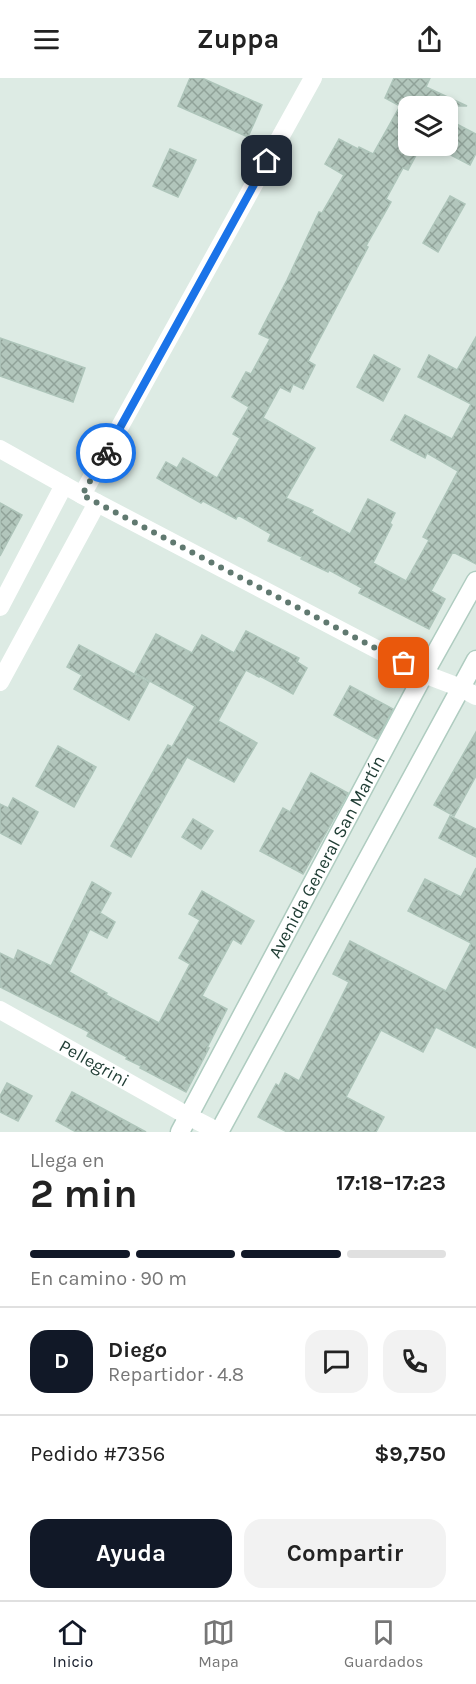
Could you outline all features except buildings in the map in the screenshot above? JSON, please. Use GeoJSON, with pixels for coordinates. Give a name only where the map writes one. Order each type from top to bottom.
{"type":"FeatureCollection","features":[{"type":"Feature","properties":{"kind":"street"},"geometry":{"type":"LineString","coordinates":[[0,682],[90,499],[313,78]]}},
{"type":"Feature","properties":{"kind":"street"},"geometry":{"type":"LineString","coordinates":[[0,449],[90,499],[424,674],[469,692]]}},
{"type":"Feature","properties":{"kind":"street"},"geometry":{"type":"LineString","coordinates":[[0,608],[64,485]]}},
{"type":"Feature","properties":{"kind":"street","name":"Avenida General San Martín"},"geometry":{"type":"LineString","coordinates":[[184,1124],[476,581]]}},
{"type":"Feature","properties":{"kind":"street","name":"Avenida General San Martín"},"geometry":{"type":"LineString","coordinates":[[219,1132],[469,692],[476,660]]}},
{"type":"Feature","properties":{"kind":"street","name":"Pellegrini"},"geometry":{"type":"LineString","coordinates":[[0,1010],[184,1124],[219,1132]]}},
{"type":"Feature","properties":{"kind":"way so far"},"geometry":{"type":"LineString","coordinates":[[106,453],[82,495],[404,663]]}},
{"type":"Feature","properties":{"kind":"route"},"geometry":{"type":"LineString","coordinates":[[106,453],[267,161]]}}]}
